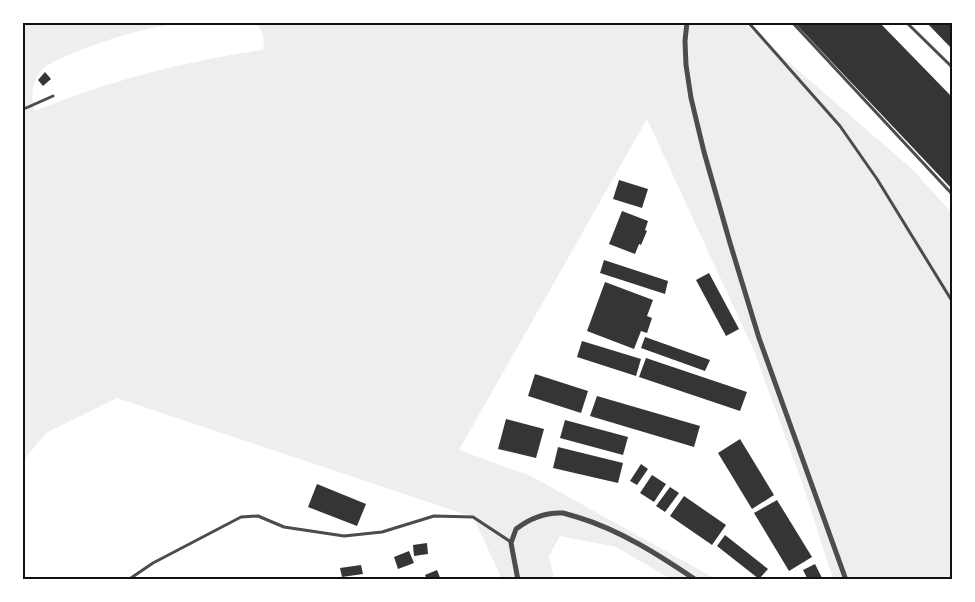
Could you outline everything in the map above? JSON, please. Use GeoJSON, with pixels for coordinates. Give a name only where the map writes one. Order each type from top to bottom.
{"type":"FeatureCollection","features":[{"type":"Feature","properties":{"kind":"street"},"geometry":{"type":"LineString","coordinates":[[687,22],[685,41],[686,65],[691,98],[704,152],[760,338],[846,580]]}},
{"type":"Feature","properties":{"kind":"street"},"geometry":{"type":"LineString","coordinates":[[518,580],[511,542],[516,528],[535,518],[563,513],[588,520],[611,531],[652,552],[696,580]]}},
{"type":"Feature","properties":{"kind":"lane"},"geometry":{"type":"LineString","coordinates":[[748,22],[840,126],[877,179],[952,301]]}},
{"type":"Feature","properties":{"kind":"lane"},"geometry":{"type":"LineString","coordinates":[[792,22],[952,194]]}},
{"type":"Feature","properties":{"kind":"lane"},"geometry":{"type":"LineString","coordinates":[[906,22],[952,67]]}},
{"type":"Feature","properties":{"kind":"lane"},"geometry":{"type":"LineString","coordinates":[[22,108],[54,96]]}},
{"type":"Feature","properties":{"kind":"lane"},"geometry":{"type":"LineString","coordinates":[[128,580],[153,563],[241,517],[258,516],[284,527],[344,536],[382,532],[434,516],[473,518],[511,542]]}},
{"type":"Feature","properties":{"kind":"shaded area"},"geometry":{"type":"Polygon","coordinates":[[[23,23],[182,23],[139,31],[112,39],[51,63],[41,71],[34,85],[33,100],[35,111],[92,90],[147,73],[204,60],[263,50],[263,35],[255,23],[744,23],[913,170],[952,213],[952,579],[871,580],[863,577],[864,579],[833,579],[803,485],[754,351],[647,119],[459,450],[531,476],[716,579],[671,579],[616,547],[560,536],[549,556],[554,579],[502,579],[473,517],[117,398],[46,433],[23,461],[23,23]]]}},
{"type":"Feature","properties":{"kind":"building"},"geometry":{"type":"Polygon","coordinates":[[[794,22],[879,22],[952,97],[952,189],[794,22]]]}},
{"type":"Feature","properties":{"kind":"building"},"geometry":{"type":"Polygon","coordinates":[[[926,22],[952,22],[952,49],[926,22]]]}},
{"type":"Feature","properties":{"kind":"building"},"geometry":{"type":"Polygon","coordinates":[[[45,72],[51,79],[43,86],[38,80],[45,72]]]}},
{"type":"Feature","properties":{"kind":"building"},"geometry":{"type":"Polygon","coordinates":[[[619,180],[648,189],[642,208],[613,199],[619,180]]]}},
{"type":"Feature","properties":{"kind":"building"},"geometry":{"type":"Polygon","coordinates":[[[622,211],[648,221],[645,230],[647,231],[635,254],[609,244],[622,211]]]}},
{"type":"Feature","properties":{"kind":"building"},"geometry":{"type":"Polygon","coordinates":[[[604,260],[668,281],[665,294],[600,273],[604,260]]]}},
{"type":"Feature","properties":{"kind":"building"},"geometry":{"type":"Polygon","coordinates":[[[709,273],[739,329],[726,336],[696,280],[709,273]]]}},
{"type":"Feature","properties":{"kind":"building"},"geometry":{"type":"Polygon","coordinates":[[[605,282],[653,300],[647,316],[652,318],[647,333],[641,331],[634,349],[587,331],[605,282]]]}},
{"type":"Feature","properties":{"kind":"building"},"geometry":{"type":"Polygon","coordinates":[[[645,337],[710,360],[705,371],[641,348],[645,337]]]}},
{"type":"Feature","properties":{"kind":"building"},"geometry":{"type":"Polygon","coordinates":[[[582,341],[641,359],[636,376],[577,357],[582,341]]]}},
{"type":"Feature","properties":{"kind":"building"},"geometry":{"type":"Polygon","coordinates":[[[646,358],[747,392],[740,411],[639,377],[646,358]]]}},
{"type":"Feature","properties":{"kind":"building"},"geometry":{"type":"Polygon","coordinates":[[[535,374],[588,391],[581,413],[528,396],[535,374]]]}},
{"type":"Feature","properties":{"kind":"building"},"geometry":{"type":"Polygon","coordinates":[[[597,396],[700,426],[694,447],[590,416],[597,396]]]}},
{"type":"Feature","properties":{"kind":"building"},"geometry":{"type":"Polygon","coordinates":[[[506,419],[544,429],[536,458],[498,449],[506,419]]]}},
{"type":"Feature","properties":{"kind":"building"},"geometry":{"type":"Polygon","coordinates":[[[565,420],[628,437],[623,455],[560,438],[565,420]]]}},
{"type":"Feature","properties":{"kind":"building"},"geometry":{"type":"Polygon","coordinates":[[[740,439],[774,495],[752,509],[718,453],[740,439]]]}},
{"type":"Feature","properties":{"kind":"building"},"geometry":{"type":"Polygon","coordinates":[[[558,447],[623,463],[618,483],[553,468],[558,447]]]}},
{"type":"Feature","properties":{"kind":"building"},"geometry":{"type":"Polygon","coordinates":[[[641,464],[648,469],[637,485],[630,481],[641,464]]]}},
{"type":"Feature","properties":{"kind":"building"},"geometry":{"type":"Polygon","coordinates":[[[652,475],[666,484],[654,502],[640,493],[652,475]]]}},
{"type":"Feature","properties":{"kind":"building"},"geometry":{"type":"Polygon","coordinates":[[[317,484],[366,504],[357,526],[308,507],[317,484]]]}},
{"type":"Feature","properties":{"kind":"building"},"geometry":{"type":"Polygon","coordinates":[[[670,487],[679,493],[665,512],[656,506],[670,487]]]}},
{"type":"Feature","properties":{"kind":"building"},"geometry":{"type":"Polygon","coordinates":[[[684,496],[726,525],[712,545],[670,516],[684,496]]]}},
{"type":"Feature","properties":{"kind":"building"},"geometry":{"type":"Polygon","coordinates":[[[777,500],[812,557],[789,571],[754,513],[777,500]]]}},
{"type":"Feature","properties":{"kind":"building"},"geometry":{"type":"Polygon","coordinates":[[[725,535],[768,569],[759,579],[717,546],[725,535]]]}},
{"type":"Feature","properties":{"kind":"building"},"geometry":{"type":"Polygon","coordinates":[[[427,543],[428,554],[414,556],[413,545],[427,543]]]}},
{"type":"Feature","properties":{"kind":"building"},"geometry":{"type":"Polygon","coordinates":[[[409,551],[414,563],[398,569],[394,557],[409,551]]]}},
{"type":"Feature","properties":{"kind":"building"},"geometry":{"type":"Polygon","coordinates":[[[815,564],[823,580],[808,580],[803,570],[815,564]]]}},
{"type":"Feature","properties":{"kind":"building"},"geometry":{"type":"Polygon","coordinates":[[[361,565],[363,574],[342,577],[340,568],[361,565]]]}},
{"type":"Feature","properties":{"kind":"building"},"geometry":{"type":"Polygon","coordinates":[[[437,570],[441,580],[427,580],[425,575],[437,570]]]}}]}
